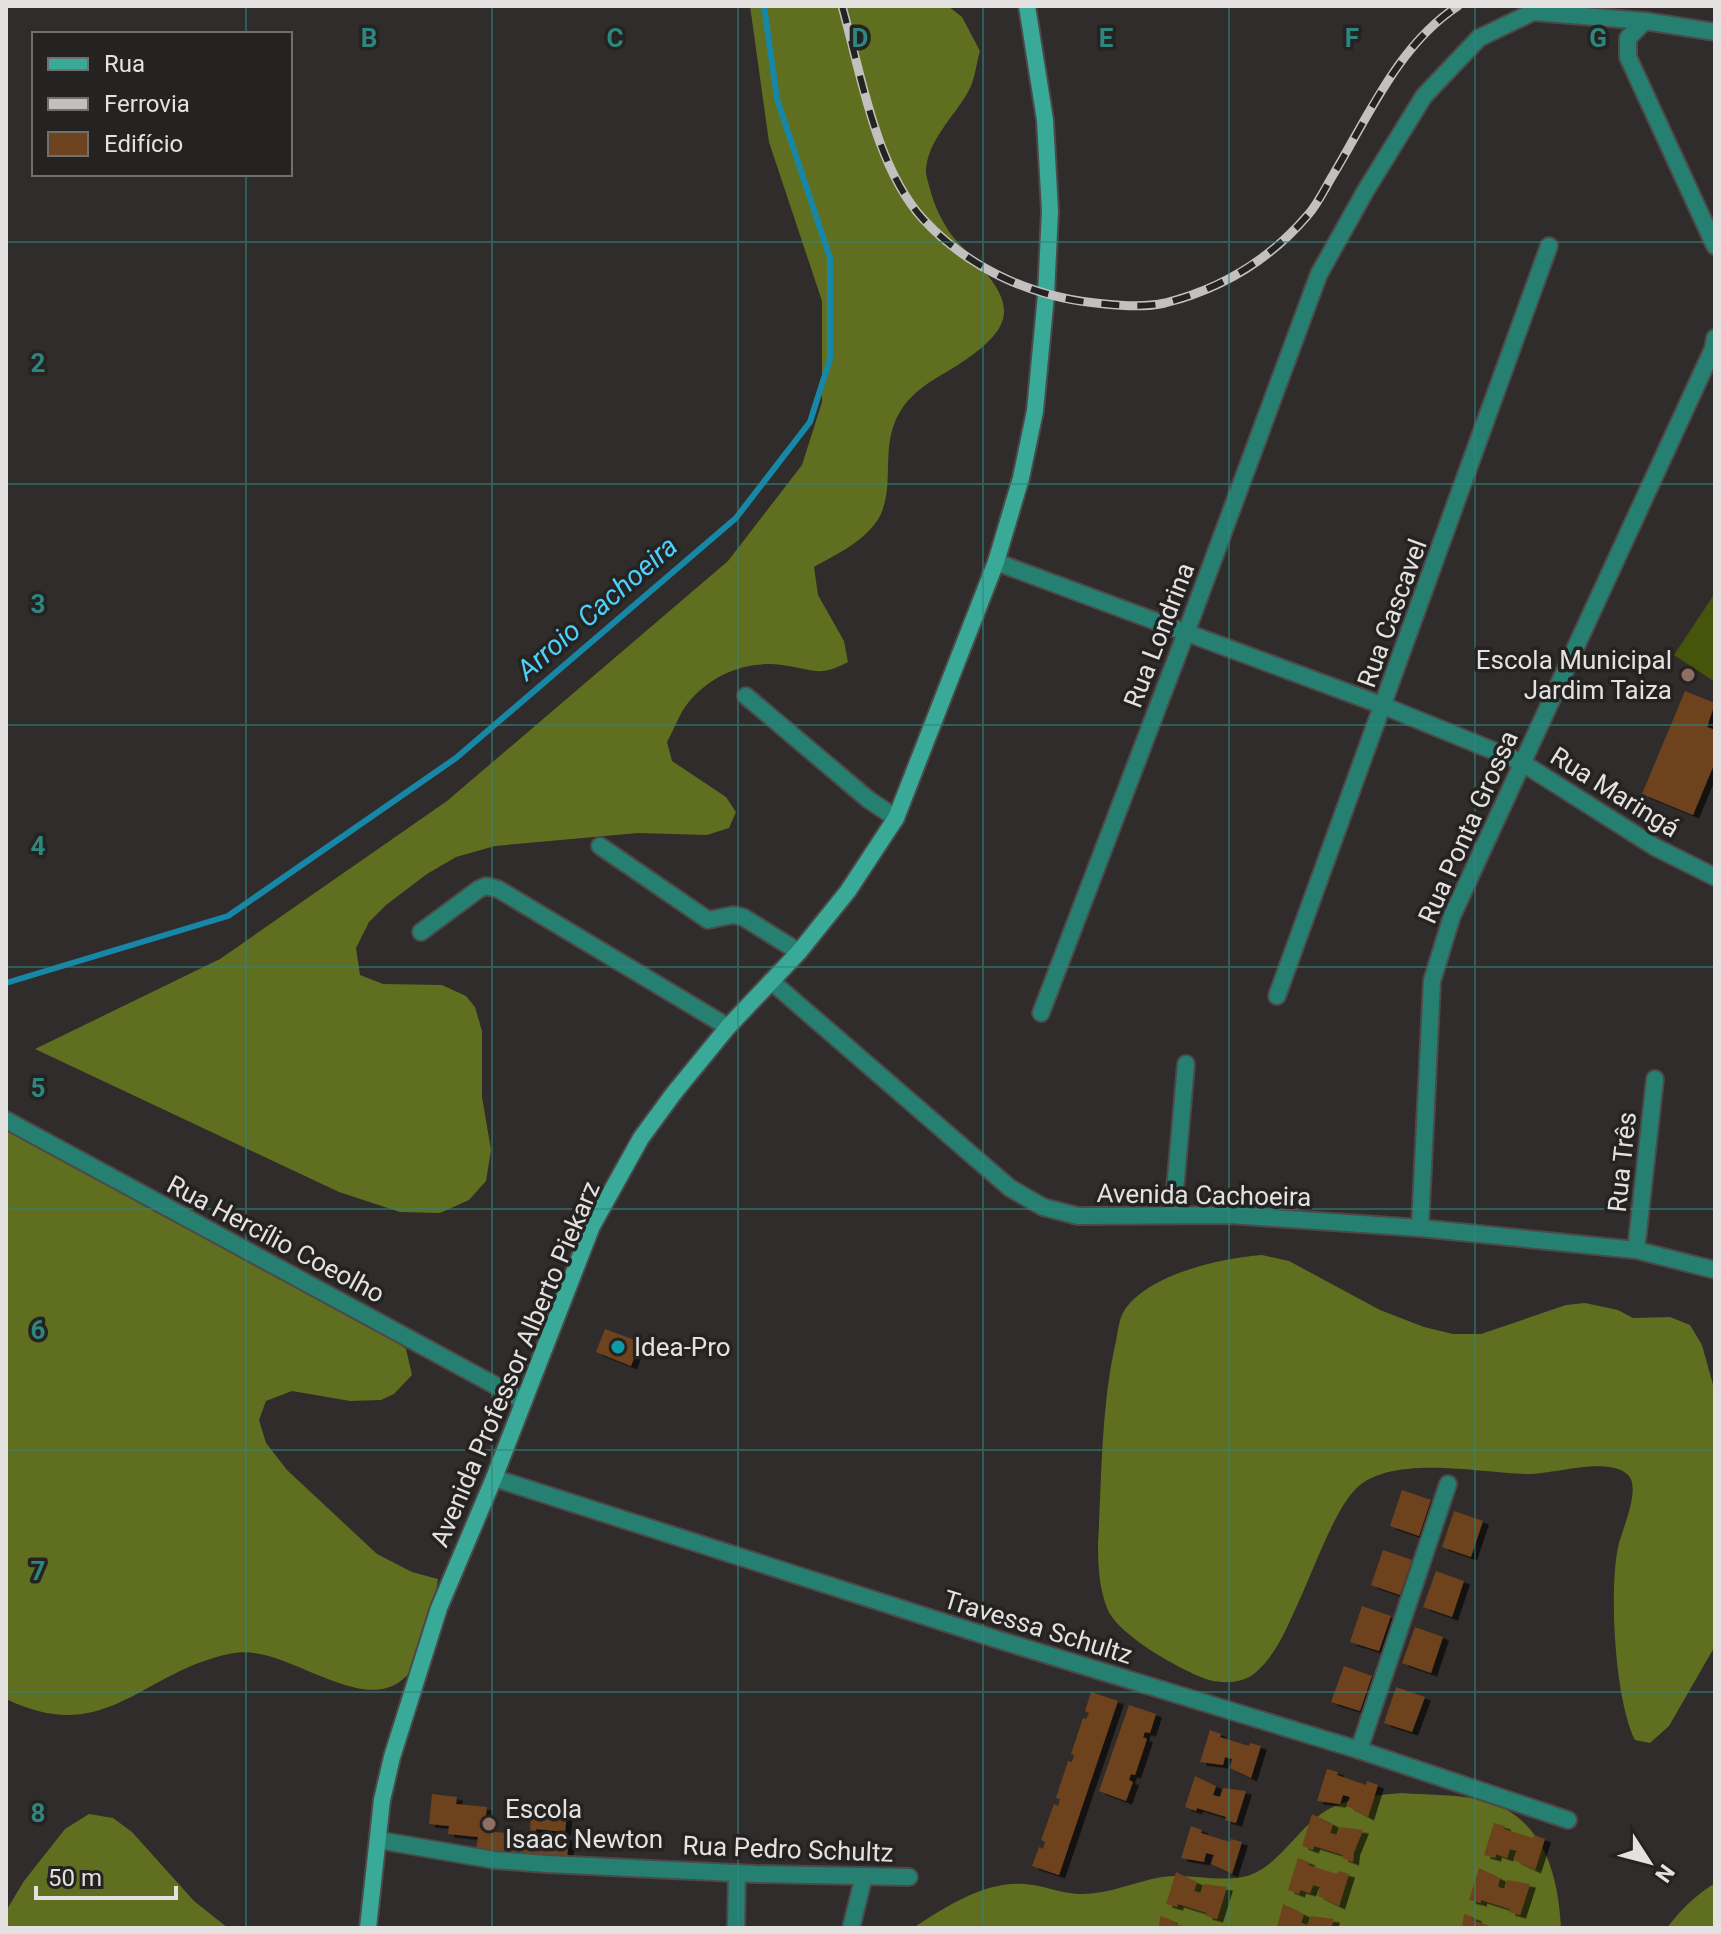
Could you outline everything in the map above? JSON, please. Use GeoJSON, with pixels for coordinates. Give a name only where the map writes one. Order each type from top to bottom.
{"type":"FeatureCollection","features":[{"type":"Feature","properties":{"kind":"main road","name":"Avenida Professor Alberto Piekarz"},"geometry":{"type":"LineString","coordinates":[[368,1928],[382,1800],[392,1757],[439,1608],[494,1478],[592,1226],[641,1138],[728,1027],[799,952],[848,891],[896,818],[996,562],[1021,478],[1035,411],[1046,295],[1050,211],[1045,120],[1025,10]]}},
{"type":"Feature","properties":{"kind":"street","name":"Rua Londrina"},"geometry":{"type":"LineString","coordinates":[[1041,1013],[1319,274],[1424,96],[1479,38],[1533,12],[1645,21],[1715,32]]}},
{"type":"Feature","properties":{"kind":"street"},"geometry":{"type":"LineString","coordinates":[[1645,21],[1628,38],[1628,57],[1715,246]]}},
{"type":"Feature","properties":{"kind":"street","name":"Rua Cascavel"},"geometry":{"type":"LineString","coordinates":[[1277,996],[1549,246]]}},
{"type":"Feature","properties":{"kind":"street","name":"Rua Ponta Grossa"},"geometry":{"type":"LineString","coordinates":[[1420,1228],[1432,981],[1452,916],[1521,762],[1577,649],[1713,349],[1715,338]]}},
{"type":"Feature","properties":{"kind":"street","name":"Rua Maringá"},"geometry":{"type":"LineString","coordinates":[[996,562],[1384,706],[1521,762],[1655,847],[1715,877]]}},
{"type":"Feature","properties":{"kind":"street"},"geometry":{"type":"LineString","coordinates":[[746,696],[869,800],[896,818]]}},
{"type":"Feature","properties":{"kind":"street"},"geometry":{"type":"LineString","coordinates":[[600,846],[708,920],[733,915],[743,917],[799,952]]}},
{"type":"Feature","properties":{"kind":"street"},"geometry":{"type":"LineString","coordinates":[[421,932],[479,889],[486,886],[498,889],[728,1027]]}},
{"type":"Feature","properties":{"kind":"street","name":"Avenida Cachoeira"},"geometry":{"type":"LineString","coordinates":[[771,981],[1010,1188],[1043,1207],[1078,1216],[1173,1213],[1420,1228],[1636,1250],[1715,1270]]}},
{"type":"Feature","properties":{"kind":"street"},"geometry":{"type":"LineString","coordinates":[[1173,1213],[1186,1064]]}},
{"type":"Feature","properties":{"kind":"street","name":"Rua Três"},"geometry":{"type":"LineString","coordinates":[[1636,1250],[1655,1079]]}},
{"type":"Feature","properties":{"kind":"street","name":"Rua Hercílio Coeolho"},"geometry":{"type":"LineString","coordinates":[[6,1120],[524,1401]]}},
{"type":"Feature","properties":{"kind":"street","name":"Travessa Schultz"},"geometry":{"type":"LineString","coordinates":[[494,1478],[999,1640],[1359,1750],[1568,1820]]}},
{"type":"Feature","properties":{"kind":"street"},"geometry":{"type":"LineString","coordinates":[[1359,1750],[1448,1484]]}},
{"type":"Feature","properties":{"kind":"street","name":"Rua Pedro Schultz"},"geometry":{"type":"LineString","coordinates":[[378,1840],[494,1860],[737,1873],[909,1877]]}},
{"type":"Feature","properties":{"kind":"street"},"geometry":{"type":"LineString","coordinates":[[736,1928],[737,1873]]}},
{"type":"Feature","properties":{"kind":"street"},"geometry":{"type":"LineString","coordinates":[[851,1928],[864,1876]]}},
{"type":"Feature","properties":{"kind":"green space"},"geometry":{"type":"Polygon","coordinates":[[[750,6],[948,6],[962,17],[980,51],[970,88],[936,139],[926,173],[938,212],[947,228],[998,291],[1003,301],[1002,323],[974,354],[927,384],[908,401],[896,419],[891,437],[887,492],[883,509],[874,525],[854,543],[814,567],[818,595],[844,641],[848,662],[822,671],[769,664],[743,667],[718,677],[685,707],[667,742],[672,761],[726,797],[736,812],[729,828],[707,835],[638,833],[495,846],[456,857],[427,874],[369,922],[356,948],[360,975],[383,984],[442,985],[466,996],[475,1007],[482,1031],[482,1097],[491,1150],[486,1181],[469,1200],[440,1213],[400,1212],[339,1192],[35,1049],[220,959],[447,801],[728,561],[802,465],[822,402],[822,301],[769,142],[750,6]]]}},
{"type":"Feature","properties":{"kind":"green space"},"geometry":{"type":"Polygon","coordinates":[[[1715,593],[1715,682],[1674,655],[1715,593]]]}},
{"type":"Feature","properties":{"kind":"green space"},"geometry":{"type":"Polygon","coordinates":[[[6,1119],[382,1330],[406,1349],[412,1375],[394,1394],[381,1400],[350,1401],[292,1391],[266,1401],[259,1420],[266,1443],[287,1470],[377,1554],[412,1572],[438,1579],[423,1647],[411,1671],[402,1680],[384,1689],[364,1689],[276,1658],[234,1653],[173,1674],[123,1701],[98,1710],[72,1715],[41,1712],[6,1699],[6,1119]]]}},
{"type":"Feature","properties":{"kind":"green space"},"geometry":{"type":"Polygon","coordinates":[[[1262,1255],[1289,1261],[1380,1310],[1424,1327],[1453,1334],[1481,1334],[1566,1305],[1585,1303],[1618,1310],[1633,1318],[1670,1317],[1690,1325],[1702,1345],[1715,1392],[1715,1646],[1669,1726],[1650,1743],[1635,1740],[1628,1722],[1618,1672],[1614,1586],[1619,1543],[1633,1488],[1627,1474],[1618,1469],[1593,1466],[1526,1474],[1409,1469],[1367,1480],[1352,1493],[1337,1516],[1275,1649],[1255,1673],[1239,1681],[1209,1680],[1183,1669],[1152,1651],[1113,1618],[1102,1592],[1098,1543],[1107,1391],[1122,1314],[1135,1298],[1167,1278],[1207,1264],[1262,1255]]]}},
{"type":"Feature","properties":{"kind":"green space"},"geometry":{"type":"Polygon","coordinates":[[[1402,1793],[1477,1799],[1517,1816],[1531,1830],[1550,1865],[1556,1885],[1561,1928],[913,1928],[966,1897],[1009,1884],[1089,1894],[1162,1877],[1225,1879],[1247,1876],[1266,1866],[1326,1811],[1357,1799],[1402,1793]]]}},
{"type":"Feature","properties":{"kind":"green space"},"geometry":{"type":"Polygon","coordinates":[[[89,1814],[113,1818],[132,1832],[194,1901],[228,1928],[6,1928],[6,1911],[24,1881],[65,1829],[89,1814]]]}},
{"type":"Feature","properties":{"kind":"green space"},"geometry":{"type":"Polygon","coordinates":[[[1715,1883],[1715,1928],[1667,1928],[1689,1903],[1715,1883]]]}},
{"type":"Feature","properties":{"kind":"building"},"geometry":{"type":"Polygon","coordinates":[[[1685,691],[1715,703],[1707,727],[1715,730],[1715,762],[1693,815],[1642,794],[1685,691]]]}},
{"type":"Feature","properties":{"kind":"building","name":"Idea-Pro"},"geometry":{"type":"Polygon","coordinates":[[[605,1329],[640,1342],[631,1366],[596,1352],[605,1329]]]}},
{"type":"Feature","properties":{"kind":"building"},"geometry":{"type":"Polygon","coordinates":[[[1402,1490],[1431,1500],[1419,1536],[1390,1526],[1402,1490]]]}},
{"type":"Feature","properties":{"kind":"building"},"geometry":{"type":"Polygon","coordinates":[[[1454,1511],[1483,1521],[1471,1557],[1442,1547],[1454,1511]]]}},
{"type":"Feature","properties":{"kind":"building"},"geometry":{"type":"Polygon","coordinates":[[[1383,1550],[1412,1560],[1400,1595],[1371,1585],[1383,1550]]]}},
{"type":"Feature","properties":{"kind":"building"},"geometry":{"type":"Polygon","coordinates":[[[1436,1571],[1464,1581],[1452,1617],[1423,1607],[1436,1571]]]}},
{"type":"Feature","properties":{"kind":"building"},"geometry":{"type":"Polygon","coordinates":[[[1362,1606],[1391,1616],[1379,1651],[1350,1642],[1362,1606]]]}},
{"type":"Feature","properties":{"kind":"building"},"geometry":{"type":"Polygon","coordinates":[[[1415,1627],[1443,1637],[1431,1673],[1402,1663],[1415,1627]]]}},
{"type":"Feature","properties":{"kind":"building"},"geometry":{"type":"Polygon","coordinates":[[[1344,1666],[1372,1676],[1360,1711],[1331,1702],[1344,1666]]]}},
{"type":"Feature","properties":{"kind":"building"},"geometry":{"type":"Polygon","coordinates":[[[1396,1687],[1425,1697],[1412,1732],[1384,1723],[1396,1687]]]}},
{"type":"Feature","properties":{"kind":"building"},"geometry":{"type":"Polygon","coordinates":[[[1091,1692],[1118,1701],[1059,1875],[1032,1866],[1039,1847],[1043,1849],[1045,1842],[1041,1840],[1054,1804],[1058,1806],[1060,1799],[1056,1798],[1068,1761],[1072,1762],[1074,1755],[1071,1754],[1083,1718],[1086,1719],[1089,1713],[1085,1711],[1091,1692]]]}},
{"type":"Feature","properties":{"kind":"building"},"geometry":{"type":"Polygon","coordinates":[[[1129,1705],[1156,1714],[1150,1733],[1145,1732],[1143,1737],[1147,1739],[1135,1775],[1131,1774],[1129,1780],[1133,1782],[1126,1801],[1099,1791],[1129,1705]]]}},
{"type":"Feature","properties":{"kind":"building"},"geometry":{"type":"Polygon","coordinates":[[[1210,1730],[1221,1734],[1220,1737],[1249,1746],[1250,1743],[1261,1746],[1251,1778],[1230,1768],[1232,1759],[1225,1757],[1223,1765],[1200,1762],[1210,1730]]]}},
{"type":"Feature","properties":{"kind":"building"},"geometry":{"type":"Polygon","coordinates":[[[1327,1769],[1366,1785],[1367,1781],[1378,1785],[1368,1817],[1347,1806],[1350,1797],[1343,1795],[1340,1804],[1317,1801],[1327,1769]]]}},
{"type":"Feature","properties":{"kind":"building"},"geometry":{"type":"Polygon","coordinates":[[[1195,1776],[1216,1786],[1213,1795],[1220,1797],[1223,1788],[1246,1791],[1236,1823],[1225,1820],[1226,1817],[1185,1807],[1195,1776]]]}},
{"type":"Feature","properties":{"kind":"building"},"geometry":{"type":"Polygon","coordinates":[[[432,1794],[457,1797],[456,1804],[487,1807],[484,1831],[530,1835],[531,1809],[567,1812],[565,1832],[536,1829],[536,1834],[569,1837],[567,1858],[476,1849],[478,1837],[448,1834],[449,1826],[429,1824],[432,1794]]]}},
{"type":"Feature","properties":{"kind":"building"},"geometry":{"type":"Polygon","coordinates":[[[1312,1814],[1333,1824],[1330,1833],[1337,1835],[1340,1827],[1363,1830],[1353,1862],[1342,1858],[1343,1855],[1314,1846],[1313,1850],[1302,1846],[1312,1814]]]}},
{"type":"Feature","properties":{"kind":"building"},"geometry":{"type":"Polygon","coordinates":[[[1494,1823],[1505,1826],[1504,1829],[1545,1839],[1535,1870],[1514,1860],[1517,1851],[1510,1849],[1507,1858],[1496,1854],[1495,1858],[1484,1855],[1494,1823]]]}},
{"type":"Feature","properties":{"kind":"building"},"geometry":{"type":"Polygon","coordinates":[[[1191,1826],[1202,1830],[1201,1833],[1230,1842],[1231,1839],[1242,1842],[1232,1874],[1211,1864],[1214,1855],[1206,1853],[1204,1862],[1181,1858],[1191,1826]]]}},
{"type":"Feature","properties":{"kind":"building"},"geometry":{"type":"Polygon","coordinates":[[[1298,1858],[1309,1862],[1308,1865],[1337,1874],[1338,1871],[1349,1874],[1339,1906],[1318,1896],[1320,1887],[1313,1885],[1310,1893],[1300,1890],[1299,1894],[1288,1890],[1298,1858]]]}},
{"type":"Feature","properties":{"kind":"building"},"geometry":{"type":"Polygon","coordinates":[[[1479,1868],[1500,1878],[1498,1887],[1505,1889],[1507,1880],[1530,1884],[1520,1915],[1481,1900],[1481,1903],[1469,1900],[1479,1868]]]}},
{"type":"Feature","properties":{"kind":"building"},"geometry":{"type":"Polygon","coordinates":[[[1176,1872],[1197,1882],[1194,1891],[1201,1893],[1204,1884],[1227,1887],[1217,1919],[1178,1904],[1177,1907],[1166,1904],[1176,1872]]]}},
{"type":"Feature","properties":{"kind":"building"},"geometry":{"type":"Polygon","coordinates":[[[1283,1904],[1304,1914],[1301,1923],[1308,1925],[1311,1916],[1334,1919],[1331,1928],[1277,1928],[1283,1904]]]}},
{"type":"Feature","properties":{"kind":"building"},"geometry":{"type":"Polygon","coordinates":[[[1464,1914],[1476,1918],[1475,1921],[1496,1928],[1462,1928],[1464,1914]]]}},
{"type":"Feature","properties":{"kind":"building"},"geometry":{"type":"Polygon","coordinates":[[[1160,1916],[1172,1920],[1187,1928],[1159,1928],[1160,1916]]]}},
{"type":"Feature","properties":{"kind":"waterway","name":"Arroio Cachoeira"},"geometry":{"type":"LineString","coordinates":[[6,983],[228,916],[456,758],[736,518],[810,422],[830,359],[830,258],[777,99],[764,6]]}},
{"type":"Feature","properties":{"kind":"railway"},"geometry":{"type":"LineString","coordinates":[[842,6],[881,146],[893,173],[923,219],[962,254],[1030,289],[1080,301],[1135,306],[1165,303],[1206,290],[1261,259],[1293,232],[1318,201],[1372,106],[1402,61],[1418,40],[1458,6]]}},
{"type":"Feature","properties":{"kind":"place","name":"Escola Municipal Jardim Taiza"},"geometry":{"type":"Point","coordinates":[1688,675]}},
{"type":"Feature","properties":{"kind":"place","name":"Idea-Pro"},"geometry":{"type":"Point","coordinates":[618,1347]}},
{"type":"Feature","properties":{"kind":"place","name":"Escola Isaac Newton"},"geometry":{"type":"Point","coordinates":[489,1824]}}]}
